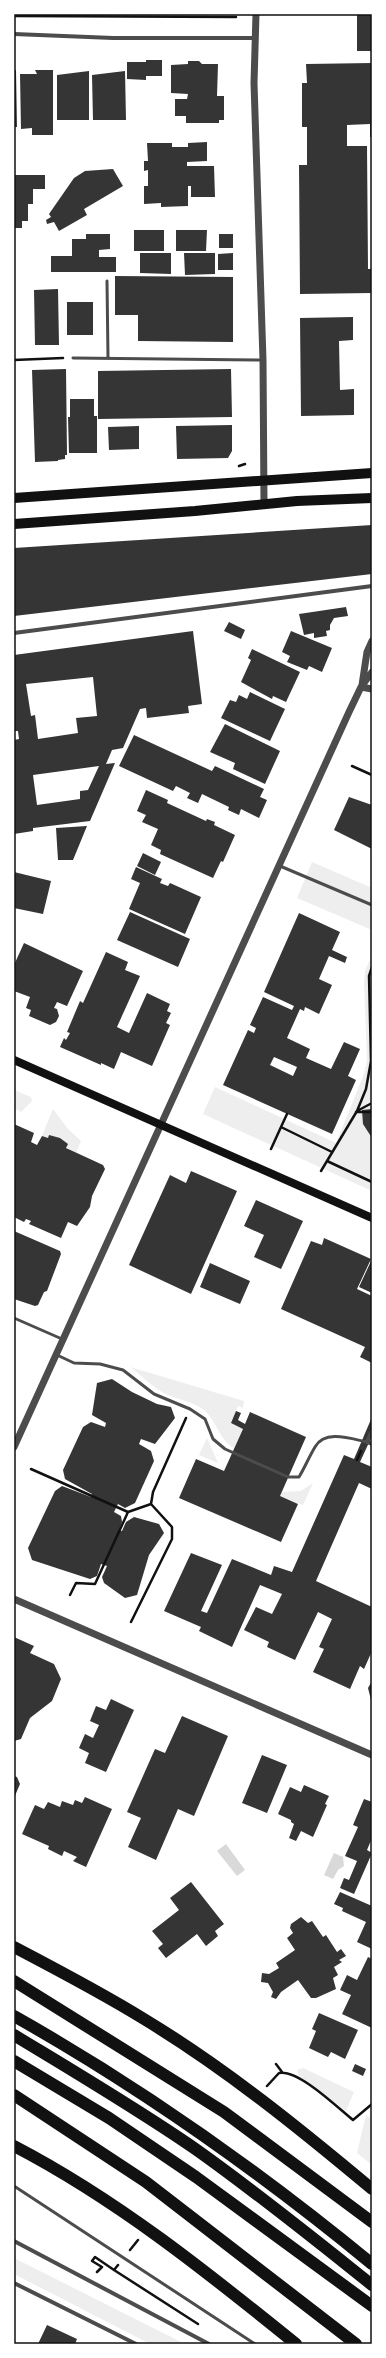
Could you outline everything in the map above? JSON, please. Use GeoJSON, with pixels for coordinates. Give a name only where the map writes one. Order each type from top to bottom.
{"type":"FeatureCollection","features":[{"type":"Feature","properties":{"kind":"highway"},"geometry":{"type":"LineString","coordinates":[[14,1947],[145,2019],[193,2051],[294,2124],[372,2189]]}},
{"type":"Feature","properties":{"kind":"highway"},"geometry":{"type":"LineString","coordinates":[[14,1981],[224,2112],[372,2222]]}},
{"type":"Feature","properties":{"kind":"highway"},"geometry":{"type":"LineString","coordinates":[[14,2016],[138,2092],[240,2161],[372,2264]]}},
{"type":"Feature","properties":{"kind":"highway"},"geometry":{"type":"LineString","coordinates":[[14,2035],[144,2114],[194,2148],[372,2284]]}},
{"type":"Feature","properties":{"kind":"highway"},"geometry":{"type":"LineString","coordinates":[[14,2061],[110,2118],[201,2180],[372,2306]]}},
{"type":"Feature","properties":{"kind":"highway"},"geometry":{"type":"LineString","coordinates":[[14,2095],[146,2182],[356,2344]]}},
{"type":"Feature","properties":{"kind":"highway"},"geometry":{"type":"LineString","coordinates":[[14,2146],[108,2202],[164,2241],[296,2344]]}},
{"type":"Feature","properties":{"kind":"main road"},"geometry":{"type":"LineString","coordinates":[[14,498],[372,472]]}},
{"type":"Feature","properties":{"kind":"main road"},"geometry":{"type":"LineString","coordinates":[[14,524],[264,504],[372,498]]}},
{"type":"Feature","properties":{"kind":"main road"},"geometry":{"type":"LineString","coordinates":[[14,1060],[372,1218]]}},
{"type":"Feature","properties":{"kind":"street"},"geometry":{"type":"LineString","coordinates":[[256,14],[254,38],[263,360],[264,504]]}},
{"type":"Feature","properties":{"kind":"street"},"geometry":{"type":"LineString","coordinates":[[14,34],[113,38],[254,38]]}},
{"type":"Feature","properties":{"kind":"street"},"geometry":{"type":"LineString","coordinates":[[14,633],[372,586]]}},
{"type":"Feature","properties":{"kind":"street"},"geometry":{"type":"LineString","coordinates":[[361,687],[367,652],[372,641]]}},
{"type":"Feature","properties":{"kind":"street"},"geometry":{"type":"LineString","coordinates":[[14,1446],[163,1125],[361,687],[372,672]]}},
{"type":"Feature","properties":{"kind":"street"},"geometry":{"type":"LineString","coordinates":[[361,687],[372,689]]}},
{"type":"Feature","properties":{"kind":"street"},"geometry":{"type":"LineString","coordinates":[[372,1431],[367,1442],[372,1444]]}},
{"type":"Feature","properties":{"kind":"street"},"geometry":{"type":"LineString","coordinates":[[14,1599],[372,1755]]}},
{"type":"Feature","properties":{"kind":"street"},"geometry":{"type":"LineString","coordinates":[[14,2241],[209,2344]]}},
{"type":"Feature","properties":{"kind":"street"},"geometry":{"type":"LineString","coordinates":[[14,2283],[136,2344]]}},
{"type":"Feature","properties":{"kind":"lane"},"geometry":{"type":"LineString","coordinates":[[107,281],[108,358]]}},
{"type":"Feature","properties":{"kind":"lane"},"geometry":{"type":"LineString","coordinates":[[74,358],[263,360]]}},
{"type":"Feature","properties":{"kind":"lane"},"geometry":{"type":"LineString","coordinates":[[280,866],[372,905]]}},
{"type":"Feature","properties":{"kind":"lane"},"geometry":{"type":"LineString","coordinates":[[14,1318],[64,1339]]}},
{"type":"Feature","properties":{"kind":"lane"},"geometry":{"type":"LineString","coordinates":[[57,1355],[74,1362],[100,1364],[123,1370],[154,1394],[190,1409],[205,1420],[213,1439],[225,1449],[288,1477],[299,1477],[315,1445],[325,1438],[337,1436],[367,1442]]}},
{"type":"Feature","properties":{"kind":"lane"},"geometry":{"type":"LineString","coordinates":[[14,2186],[255,2344]]}},
{"type":"Feature","properties":{"kind":"path"},"geometry":{"type":"LineString","coordinates":[[14,16],[236,17]]}},
{"type":"Feature","properties":{"kind":"path"},"geometry":{"type":"LineString","coordinates":[[14,360],[74,358]]}},
{"type":"Feature","properties":{"kind":"path"},"geometry":{"type":"LineString","coordinates":[[239,466],[245,464]]}},
{"type":"Feature","properties":{"kind":"path"},"geometry":{"type":"LineString","coordinates":[[352,766],[372,775]]}},
{"type":"Feature","properties":{"kind":"path"},"geometry":{"type":"LineString","coordinates":[[321,1171],[356,1111],[366,1089],[372,1060],[369,976],[372,967]]}},
{"type":"Feature","properties":{"kind":"path"},"geometry":{"type":"LineString","coordinates":[[356,1111],[372,1103]]}},
{"type":"Feature","properties":{"kind":"path"},"geometry":{"type":"LineString","coordinates":[[356,1111],[371,1112],[372,1114]]}},
{"type":"Feature","properties":{"kind":"path"},"geometry":{"type":"LineString","coordinates":[[271,1148],[287,1114]]}},
{"type":"Feature","properties":{"kind":"path"},"geometry":{"type":"LineString","coordinates":[[281,1127],[332,1152]]}},
{"type":"Feature","properties":{"kind":"path"},"geometry":{"type":"LineString","coordinates":[[327,1161],[372,1182]]}},
{"type":"Feature","properties":{"kind":"path"},"geometry":{"type":"LineString","coordinates":[[131,1622],[173,1533],[168,1522],[160,1516],[151,1504],[153,1492],[190,1409]]}},
{"type":"Feature","properties":{"kind":"path"},"geometry":{"type":"LineString","coordinates":[[31,1468],[128,1512],[151,1504]]}},
{"type":"Feature","properties":{"kind":"path"},"geometry":{"type":"LineString","coordinates":[[70,1596],[76,1583],[96,1584],[128,1512]]}},
{"type":"Feature","properties":{"kind":"path"},"geometry":{"type":"LineString","coordinates":[[276,2064],[282,2072]]}},
{"type":"Feature","properties":{"kind":"path"},"geometry":{"type":"LineString","coordinates":[[278,2073],[282,2072],[294,2075],[353,2120],[372,2104]]}},
{"type":"Feature","properties":{"kind":"path"},"geometry":{"type":"LineString","coordinates":[[98,2273],[102,2267],[92,2261],[95,2257],[114,2270]]}},
{"type":"Feature","properties":{"kind":"shaded area"},"geometry":{"type":"Polygon","coordinates":[[[312,862],[372,888],[372,930],[297,898],[312,862]]]}},
{"type":"Feature","properties":{"kind":"shaded area"},"geometry":{"type":"Polygon","coordinates":[[[372,955],[372,1191],[203,1114],[215,1087],[336,1143],[364,1074],[367,1060],[364,983],[365,971],[372,955]]]}},
{"type":"Feature","properties":{"kind":"shaded area"},"geometry":{"type":"Polygon","coordinates":[[[14,1090],[31,1097],[32,1101],[21,1112],[14,1108],[14,1090]]]}},
{"type":"Feature","properties":{"kind":"shaded area"},"geometry":{"type":"Polygon","coordinates":[[[53,1109],[68,1129],[81,1141],[76,1153],[49,1135],[48,1138],[42,1136],[53,1109]]]}},
{"type":"Feature","properties":{"kind":"shaded area"},"geometry":{"type":"Polygon","coordinates":[[[130,1367],[244,1401],[243,1408],[238,1406],[231,1423],[243,1429],[234,1448],[229,1445],[221,1435],[212,1419],[204,1410],[194,1404],[162,1392],[130,1367]]]}},
{"type":"Feature","properties":{"kind":"shaded area"},"geometry":{"type":"Polygon","coordinates":[[[207,1438],[218,1463],[199,1455],[207,1438]]]}},
{"type":"Feature","properties":{"kind":"shaded area"},"geometry":{"type":"Polygon","coordinates":[[[313,1483],[303,1505],[280,1496],[282,1492],[301,1491],[313,1483]]]}},
{"type":"Feature","properties":{"kind":"shaded area"},"geometry":{"type":"Polygon","coordinates":[[[226,1844],[245,1870],[237,1876],[217,1851],[226,1844]]]}},
{"type":"Feature","properties":{"kind":"shaded area"},"geometry":{"type":"Polygon","coordinates":[[[334,1853],[343,1857],[344,1866],[338,1870],[333,1879],[324,1875],[334,1853]]]}},
{"type":"Feature","properties":{"kind":"shaded area"},"geometry":{"type":"Polygon","coordinates":[[[303,2068],[354,2092],[346,2111],[299,2076],[297,2070],[303,2068]]]}},
{"type":"Feature","properties":{"kind":"shaded area"},"geometry":{"type":"Polygon","coordinates":[[[366,2115],[372,2119],[372,2165],[357,2153],[366,2115]]]}},
{"type":"Feature","properties":{"kind":"shaded area"},"geometry":{"type":"Polygon","coordinates":[[[14,2258],[185,2344],[150,2344],[14,2274],[14,2258]]]}},
{"type":"Feature","properties":{"kind":"building"},"geometry":{"type":"Polygon","coordinates":[[[357,14],[372,14],[372,51],[357,51],[357,14]]]}},
{"type":"Feature","properties":{"kind":"building"},"geometry":{"type":"Polygon","coordinates":[[[146,60],[162,60],[162,76],[146,76],[146,80],[127,79],[127,62],[146,62],[146,60]]]}},
{"type":"Feature","properties":{"kind":"building"},"geometry":{"type":"Polygon","coordinates":[[[188,61],[199,61],[202,64],[218,64],[217,96],[224,96],[224,120],[219,120],[219,123],[186,123],[186,116],[175,116],[175,99],[187,99],[188,94],[171,93],[171,65],[188,64],[188,61]]]}},
{"type":"Feature","properties":{"kind":"building"},"geometry":{"type":"Polygon","coordinates":[[[372,63],[372,137],[370,137],[370,124],[347,125],[347,146],[367,146],[368,269],[372,269],[372,293],[300,294],[299,165],[307,165],[307,127],[302,127],[302,83],[307,83],[306,64],[372,63]]]}},
{"type":"Feature","properties":{"kind":"building"},"geometry":{"type":"Polygon","coordinates":[[[14,70],[16,70],[17,127],[14,127],[14,70]]]}},
{"type":"Feature","properties":{"kind":"building"},"geometry":{"type":"Polygon","coordinates":[[[35,70],[53,70],[53,135],[32,135],[32,128],[21,129],[20,74],[37,74],[35,70]]]}},
{"type":"Feature","properties":{"kind":"building"},"geometry":{"type":"Polygon","coordinates":[[[89,71],[89,120],[57,120],[57,75],[89,71]]]}},
{"type":"Feature","properties":{"kind":"building"},"geometry":{"type":"Polygon","coordinates":[[[125,71],[126,120],[93,120],[92,75],[125,71]]]}},
{"type":"Feature","properties":{"kind":"building"},"geometry":{"type":"Polygon","coordinates":[[[207,142],[207,161],[187,162],[187,166],[214,166],[215,197],[191,197],[191,186],[188,186],[188,206],[161,207],[161,203],[144,204],[144,186],[148,186],[148,170],[144,171],[144,161],[148,161],[147,143],[172,143],[172,147],[188,147],[188,143],[207,142]]]}},
{"type":"Feature","properties":{"kind":"building"},"geometry":{"type":"Polygon","coordinates":[[[113,169],[123,186],[84,209],[87,215],[59,231],[54,222],[47,224],[46,220],[51,217],[49,214],[74,178],[85,171],[113,169]]]}},
{"type":"Feature","properties":{"kind":"building"},"geometry":{"type":"Polygon","coordinates":[[[14,175],[45,175],[45,189],[33,189],[33,204],[28,204],[28,221],[22,221],[22,228],[14,228],[14,175]]]}},
{"type":"Feature","properties":{"kind":"building"},"geometry":{"type":"Polygon","coordinates":[[[134,230],[164,230],[164,251],[134,251],[134,230]]]}},
{"type":"Feature","properties":{"kind":"building"},"geometry":{"type":"Polygon","coordinates":[[[176,230],[207,230],[206,251],[176,251],[176,230]]]}},
{"type":"Feature","properties":{"kind":"building"},"geometry":{"type":"Polygon","coordinates":[[[86,234],[110,234],[110,249],[99,250],[99,257],[116,257],[116,272],[51,272],[51,256],[72,256],[72,239],[86,239],[86,234]]]}},
{"type":"Feature","properties":{"kind":"building"},"geometry":{"type":"Polygon","coordinates":[[[219,234],[233,234],[233,248],[219,248],[219,234]]]}},
{"type":"Feature","properties":{"kind":"building"},"geometry":{"type":"Polygon","coordinates":[[[140,253],[171,253],[171,274],[140,273],[140,253]]]}},
{"type":"Feature","properties":{"kind":"building"},"geometry":{"type":"Polygon","coordinates":[[[184,253],[215,253],[215,274],[185,275],[184,253]]]}},
{"type":"Feature","properties":{"kind":"building"},"geometry":{"type":"Polygon","coordinates":[[[233,253],[233,270],[218,270],[218,254],[233,253]]]}},
{"type":"Feature","properties":{"kind":"building"},"geometry":{"type":"Polygon","coordinates":[[[115,276],[233,277],[233,342],[138,341],[138,315],[115,315],[115,276]]]}},
{"type":"Feature","properties":{"kind":"building"},"geometry":{"type":"Polygon","coordinates":[[[58,289],[59,345],[35,345],[34,290],[58,289]]]}},
{"type":"Feature","properties":{"kind":"building"},"geometry":{"type":"Polygon","coordinates":[[[67,302],[93,302],[93,335],[67,335],[67,302]]]}},
{"type":"Feature","properties":{"kind":"building"},"geometry":{"type":"Polygon","coordinates":[[[353,317],[353,340],[339,341],[340,390],[354,389],[354,415],[301,416],[300,318],[353,317]]]}},
{"type":"Feature","properties":{"kind":"building"},"geometry":{"type":"Polygon","coordinates":[[[66,369],[67,455],[65,455],[65,459],[58,461],[35,462],[32,370],[66,369]]]}},
{"type":"Feature","properties":{"kind":"building"},"geometry":{"type":"Polygon","coordinates":[[[231,369],[232,417],[98,419],[98,371],[231,369]]]}},
{"type":"Feature","properties":{"kind":"building"},"geometry":{"type":"Polygon","coordinates":[[[70,399],[94,399],[94,416],[97,416],[97,453],[69,453],[68,417],[70,417],[70,399]]]}},
{"type":"Feature","properties":{"kind":"building"},"geometry":{"type":"Polygon","coordinates":[[[232,425],[232,451],[228,458],[177,459],[176,426],[232,425]]]}},
{"type":"Feature","properties":{"kind":"building"},"geometry":{"type":"Polygon","coordinates":[[[139,426],[139,449],[109,450],[108,427],[139,426]]]}},
{"type":"Feature","properties":{"kind":"building"},"geometry":{"type":"Polygon","coordinates":[[[372,525],[372,574],[14,616],[14,548],[372,525]]]}},
{"type":"Feature","properties":{"kind":"building"},"geometry":{"type":"Polygon","coordinates":[[[346,607],[348,616],[334,618],[330,625],[330,630],[326,631],[327,636],[314,638],[314,633],[304,635],[299,614],[346,607]]]}},
{"type":"Feature","properties":{"kind":"building"},"geometry":{"type":"Polygon","coordinates":[[[229,622],[245,630],[241,639],[224,631],[229,622]]]}},
{"type":"Feature","properties":{"kind":"building"},"geometry":{"type":"Polygon","coordinates":[[[193,631],[202,704],[188,706],[189,713],[147,718],[146,708],[140,709],[123,748],[112,750],[106,764],[115,763],[90,821],[33,828],[33,831],[14,834],[14,740],[19,739],[18,731],[14,731],[14,655],[193,631]],[[93,677],[26,684],[31,716],[35,715],[38,739],[78,733],[76,718],[97,716],[93,677]],[[99,766],[33,775],[37,805],[80,799],[80,791],[88,790],[99,766]]]}},
{"type":"Feature","properties":{"kind":"building"},"geometry":{"type":"Polygon","coordinates":[[[291,631],[332,648],[322,672],[309,666],[307,670],[287,662],[290,656],[282,652],[291,631]]]}},
{"type":"Feature","properties":{"kind":"building"},"geometry":{"type":"Polygon","coordinates":[[[252,649],[300,672],[286,702],[273,696],[272,699],[241,682],[251,660],[248,658],[252,649]]]}},
{"type":"Feature","properties":{"kind":"building"},"geometry":{"type":"Polygon","coordinates":[[[250,692],[285,709],[270,741],[221,718],[230,700],[236,702],[239,695],[247,699],[250,692]]]}},
{"type":"Feature","properties":{"kind":"building"},"geometry":{"type":"Polygon","coordinates":[[[225,724],[280,751],[265,784],[233,769],[235,763],[210,752],[225,724]]]}},
{"type":"Feature","properties":{"kind":"building"},"geometry":{"type":"Polygon","coordinates":[[[134,735],[212,771],[215,766],[264,789],[260,797],[267,800],[259,818],[241,809],[239,815],[228,810],[229,807],[202,794],[198,803],[187,798],[190,793],[176,786],[173,791],[119,766],[134,735]]]}},
{"type":"Feature","properties":{"kind":"building"},"geometry":{"type":"Polygon","coordinates":[[[146,790],[168,800],[167,803],[206,821],[207,819],[215,822],[214,825],[235,835],[223,862],[221,861],[213,878],[160,854],[161,850],[151,845],[158,829],[142,822],[146,815],[137,811],[146,790]]]}},
{"type":"Feature","properties":{"kind":"building"},"geometry":{"type":"Polygon","coordinates":[[[349,797],[372,805],[372,849],[334,830],[349,797]]]}},
{"type":"Feature","properties":{"kind":"building"},"geometry":{"type":"Polygon","coordinates":[[[87,826],[73,860],[58,860],[56,828],[87,826]]]}},
{"type":"Feature","properties":{"kind":"building"},"geometry":{"type":"Polygon","coordinates":[[[143,853],[161,862],[155,875],[137,866],[143,853]]]}},
{"type":"Feature","properties":{"kind":"building"},"geometry":{"type":"Polygon","coordinates":[[[136,867],[162,879],[160,883],[168,886],[170,883],[201,897],[185,934],[129,909],[140,883],[131,879],[136,867]]]}},
{"type":"Feature","properties":{"kind":"building"},"geometry":{"type":"Polygon","coordinates":[[[14,872],[51,881],[43,914],[14,908],[14,872]]]}},
{"type":"Feature","properties":{"kind":"building"},"geometry":{"type":"Polygon","coordinates":[[[130,912],[190,939],[178,967],[117,940],[130,912]]]}},
{"type":"Feature","properties":{"kind":"building"},"geometry":{"type":"Polygon","coordinates":[[[299,913],[340,932],[332,950],[347,957],[345,963],[329,956],[319,979],[332,985],[319,1014],[305,1007],[304,1011],[300,1009],[287,1038],[310,1049],[306,1058],[331,1069],[344,1042],[360,1049],[348,1076],[356,1080],[332,1134],[223,1085],[248,1030],[254,1033],[256,1028],[250,1025],[263,997],[292,1010],[294,1006],[264,992],[299,913]],[[274,1057],[270,1065],[293,1076],[297,1067],[274,1057]]]}},
{"type":"Feature","properties":{"kind":"building"},"geometry":{"type":"Polygon","coordinates":[[[24,943],[83,971],[67,1006],[57,1002],[54,1008],[57,1009],[59,1016],[56,1022],[50,1025],[29,1016],[31,1010],[26,1008],[30,997],[14,991],[14,965],[24,943]]]}},
{"type":"Feature","properties":{"kind":"building"},"geometry":{"type":"Polygon","coordinates":[[[106,952],[128,962],[125,970],[140,976],[117,1027],[129,1033],[147,993],[170,1004],[167,1011],[171,1013],[166,1023],[170,1025],[152,1066],[121,1052],[114,1069],[101,1063],[101,1065],[60,1047],[64,1038],[66,1040],[70,1033],[67,1032],[80,1001],[83,1003],[106,952]]]}},
{"type":"Feature","properties":{"kind":"building"},"geometry":{"type":"Polygon","coordinates":[[[372,1109],[372,1138],[363,1124],[362,1110],[372,1109]]]}},
{"type":"Feature","properties":{"kind":"building"},"geometry":{"type":"Polygon","coordinates":[[[14,1124],[34,1133],[31,1142],[37,1145],[42,1136],[48,1138],[49,1135],[60,1138],[68,1144],[66,1148],[103,1165],[105,1169],[92,1196],[90,1207],[77,1226],[68,1222],[61,1238],[29,1224],[31,1221],[26,1219],[24,1222],[14,1217],[14,1124]]]}},
{"type":"Feature","properties":{"kind":"building"},"geometry":{"type":"Polygon","coordinates":[[[191,1171],[237,1191],[191,1294],[129,1265],[170,1175],[186,1183],[191,1171]]]}},
{"type":"Feature","properties":{"kind":"building"},"geometry":{"type":"Polygon","coordinates":[[[256,1200],[303,1221],[281,1269],[254,1257],[264,1235],[244,1226],[256,1200]]]}},
{"type":"Feature","properties":{"kind":"building"},"geometry":{"type":"Polygon","coordinates":[[[14,1231],[60,1251],[61,1254],[47,1291],[44,1292],[38,1305],[35,1306],[14,1299],[14,1231]]]}},
{"type":"Feature","properties":{"kind":"building"},"geometry":{"type":"Polygon","coordinates":[[[324,1238],[371,1259],[357,1289],[372,1296],[372,1363],[360,1357],[365,1347],[281,1309],[311,1241],[322,1245],[324,1238]]]}},
{"type":"Feature","properties":{"kind":"building"},"geometry":{"type":"Polygon","coordinates":[[[372,1259],[372,1293],[359,1287],[372,1259]]]}},
{"type":"Feature","properties":{"kind":"building"},"geometry":{"type":"Polygon","coordinates":[[[210,1263],[250,1281],[240,1304],[200,1287],[210,1263]]]}},
{"type":"Feature","properties":{"kind":"building"},"geometry":{"type":"Polygon","coordinates":[[[112,1379],[132,1392],[157,1404],[171,1407],[175,1418],[155,1444],[141,1439],[139,1444],[151,1451],[154,1461],[135,1503],[125,1508],[118,1504],[114,1512],[121,1516],[122,1522],[119,1530],[122,1531],[126,1522],[134,1517],[159,1524],[164,1533],[149,1555],[137,1595],[125,1598],[104,1583],[102,1577],[107,1566],[101,1564],[97,1576],[90,1579],[32,1560],[28,1548],[55,1491],[62,1486],[91,1497],[92,1494],[65,1479],[63,1470],[83,1427],[91,1422],[105,1427],[106,1423],[92,1415],[97,1383],[112,1379]]]}},
{"type":"Feature","properties":{"kind":"building"},"geometry":{"type":"Polygon","coordinates":[[[236,1411],[241,1413],[238,1420],[245,1424],[250,1412],[306,1437],[280,1496],[298,1504],[281,1542],[179,1498],[196,1459],[224,1471],[243,1429],[231,1423],[236,1411]]]}},
{"type":"Feature","properties":{"kind":"building"},"geometry":{"type":"Polygon","coordinates":[[[372,1417],[372,1436],[360,1462],[372,1467],[372,1489],[359,1483],[316,1581],[372,1607],[372,1651],[364,1669],[360,1666],[350,1689],[313,1672],[324,1649],[319,1647],[332,1619],[318,1612],[295,1660],[267,1647],[269,1642],[244,1630],[256,1607],[272,1614],[282,1594],[260,1585],[232,1647],[199,1631],[201,1627],[164,1611],[191,1553],[222,1565],[201,1611],[207,1613],[232,1559],[271,1575],[274,1566],[292,1572],[344,1455],[354,1459],[372,1417]]]}},
{"type":"Feature","properties":{"kind":"building"},"geometry":{"type":"Polygon","coordinates":[[[14,1637],[34,1646],[30,1653],[54,1664],[61,1679],[52,1701],[30,1718],[21,1739],[14,1741],[14,1637]]]}},
{"type":"Feature","properties":{"kind":"building"},"geometry":{"type":"Polygon","coordinates":[[[372,1681],[372,1704],[368,1688],[372,1681]]]}},
{"type":"Feature","properties":{"kind":"building"},"geometry":{"type":"Polygon","coordinates":[[[111,1699],[134,1710],[106,1772],[85,1763],[89,1753],[79,1748],[85,1734],[93,1738],[99,1725],[90,1721],[96,1706],[106,1710],[111,1699]]]}},
{"type":"Feature","properties":{"kind":"building"},"geometry":{"type":"Polygon","coordinates":[[[182,1716],[228,1736],[194,1816],[178,1809],[156,1860],[128,1847],[141,1818],[127,1812],[155,1749],[165,1753],[182,1716]]]}},
{"type":"Feature","properties":{"kind":"building"},"geometry":{"type":"Polygon","coordinates":[[[262,1755],[287,1765],[267,1813],[242,1803],[262,1755]]]}},
{"type":"Feature","properties":{"kind":"building"},"geometry":{"type":"Polygon","coordinates":[[[14,1776],[17,1777],[20,1784],[14,1798],[14,1776]]]}},
{"type":"Feature","properties":{"kind":"building"},"geometry":{"type":"Polygon","coordinates":[[[304,1785],[329,1796],[325,1804],[327,1805],[313,1837],[301,1831],[296,1841],[289,1838],[294,1824],[291,1820],[278,1814],[290,1787],[301,1792],[304,1785]]]}},
{"type":"Feature","properties":{"kind":"building"},"geometry":{"type":"Polygon","coordinates":[[[85,1797],[112,1809],[86,1867],[73,1861],[77,1857],[64,1851],[62,1856],[48,1849],[49,1846],[22,1834],[35,1805],[44,1809],[48,1802],[60,1807],[62,1801],[73,1805],[75,1800],[82,1803],[85,1797]]]}},
{"type":"Feature","properties":{"kind":"building"},"geometry":{"type":"Polygon","coordinates":[[[364,1799],[372,1802],[372,1838],[367,1850],[372,1853],[354,1894],[340,1888],[344,1878],[349,1880],[357,1861],[345,1856],[358,1827],[353,1825],[364,1799]]]}},
{"type":"Feature","properties":{"kind":"building"},"geometry":{"type":"Polygon","coordinates":[[[191,1882],[224,1924],[215,1931],[218,1936],[206,1946],[197,1934],[166,1958],[158,1948],[163,1944],[152,1931],[179,1910],[170,1898],[191,1882]]]}},
{"type":"Feature","properties":{"kind":"building"},"geometry":{"type":"Polygon","coordinates":[[[340,1892],[372,1906],[372,1949],[357,1942],[366,1922],[342,1911],[343,1908],[334,1904],[340,1892]]]}},
{"type":"Feature","properties":{"kind":"building"},"geometry":{"type":"Polygon","coordinates":[[[301,1917],[308,1923],[312,1921],[323,1937],[326,1935],[337,1952],[341,1949],[346,1956],[339,1960],[342,1962],[334,1967],[338,1975],[333,1978],[336,1989],[316,1998],[311,1998],[298,1980],[281,1992],[276,1999],[271,1997],[273,1992],[268,1983],[261,1982],[262,1973],[269,1974],[279,1968],[276,1963],[295,1950],[287,1938],[293,1933],[290,1928],[291,1924],[301,1917]]]}},
{"type":"Feature","properties":{"kind":"building"},"geometry":{"type":"Polygon","coordinates":[[[368,1957],[372,1959],[372,2028],[342,2014],[351,1995],[340,1990],[347,1975],[357,1980],[368,1957]]]}},
{"type":"Feature","properties":{"kind":"building"},"geometry":{"type":"Polygon","coordinates":[[[319,2013],[358,2030],[345,2059],[331,2052],[328,2057],[309,2048],[316,2031],[312,2029],[319,2013]]]}},
{"type":"Feature","properties":{"kind":"building"},"geometry":{"type":"Polygon","coordinates":[[[355,2064],[366,2069],[363,2076],[352,2071],[355,2064]]]}},
{"type":"Feature","properties":{"kind":"building"},"geometry":{"type":"Polygon","coordinates":[[[47,2325],[77,2339],[75,2344],[38,2344],[47,2325]]]}}]}
